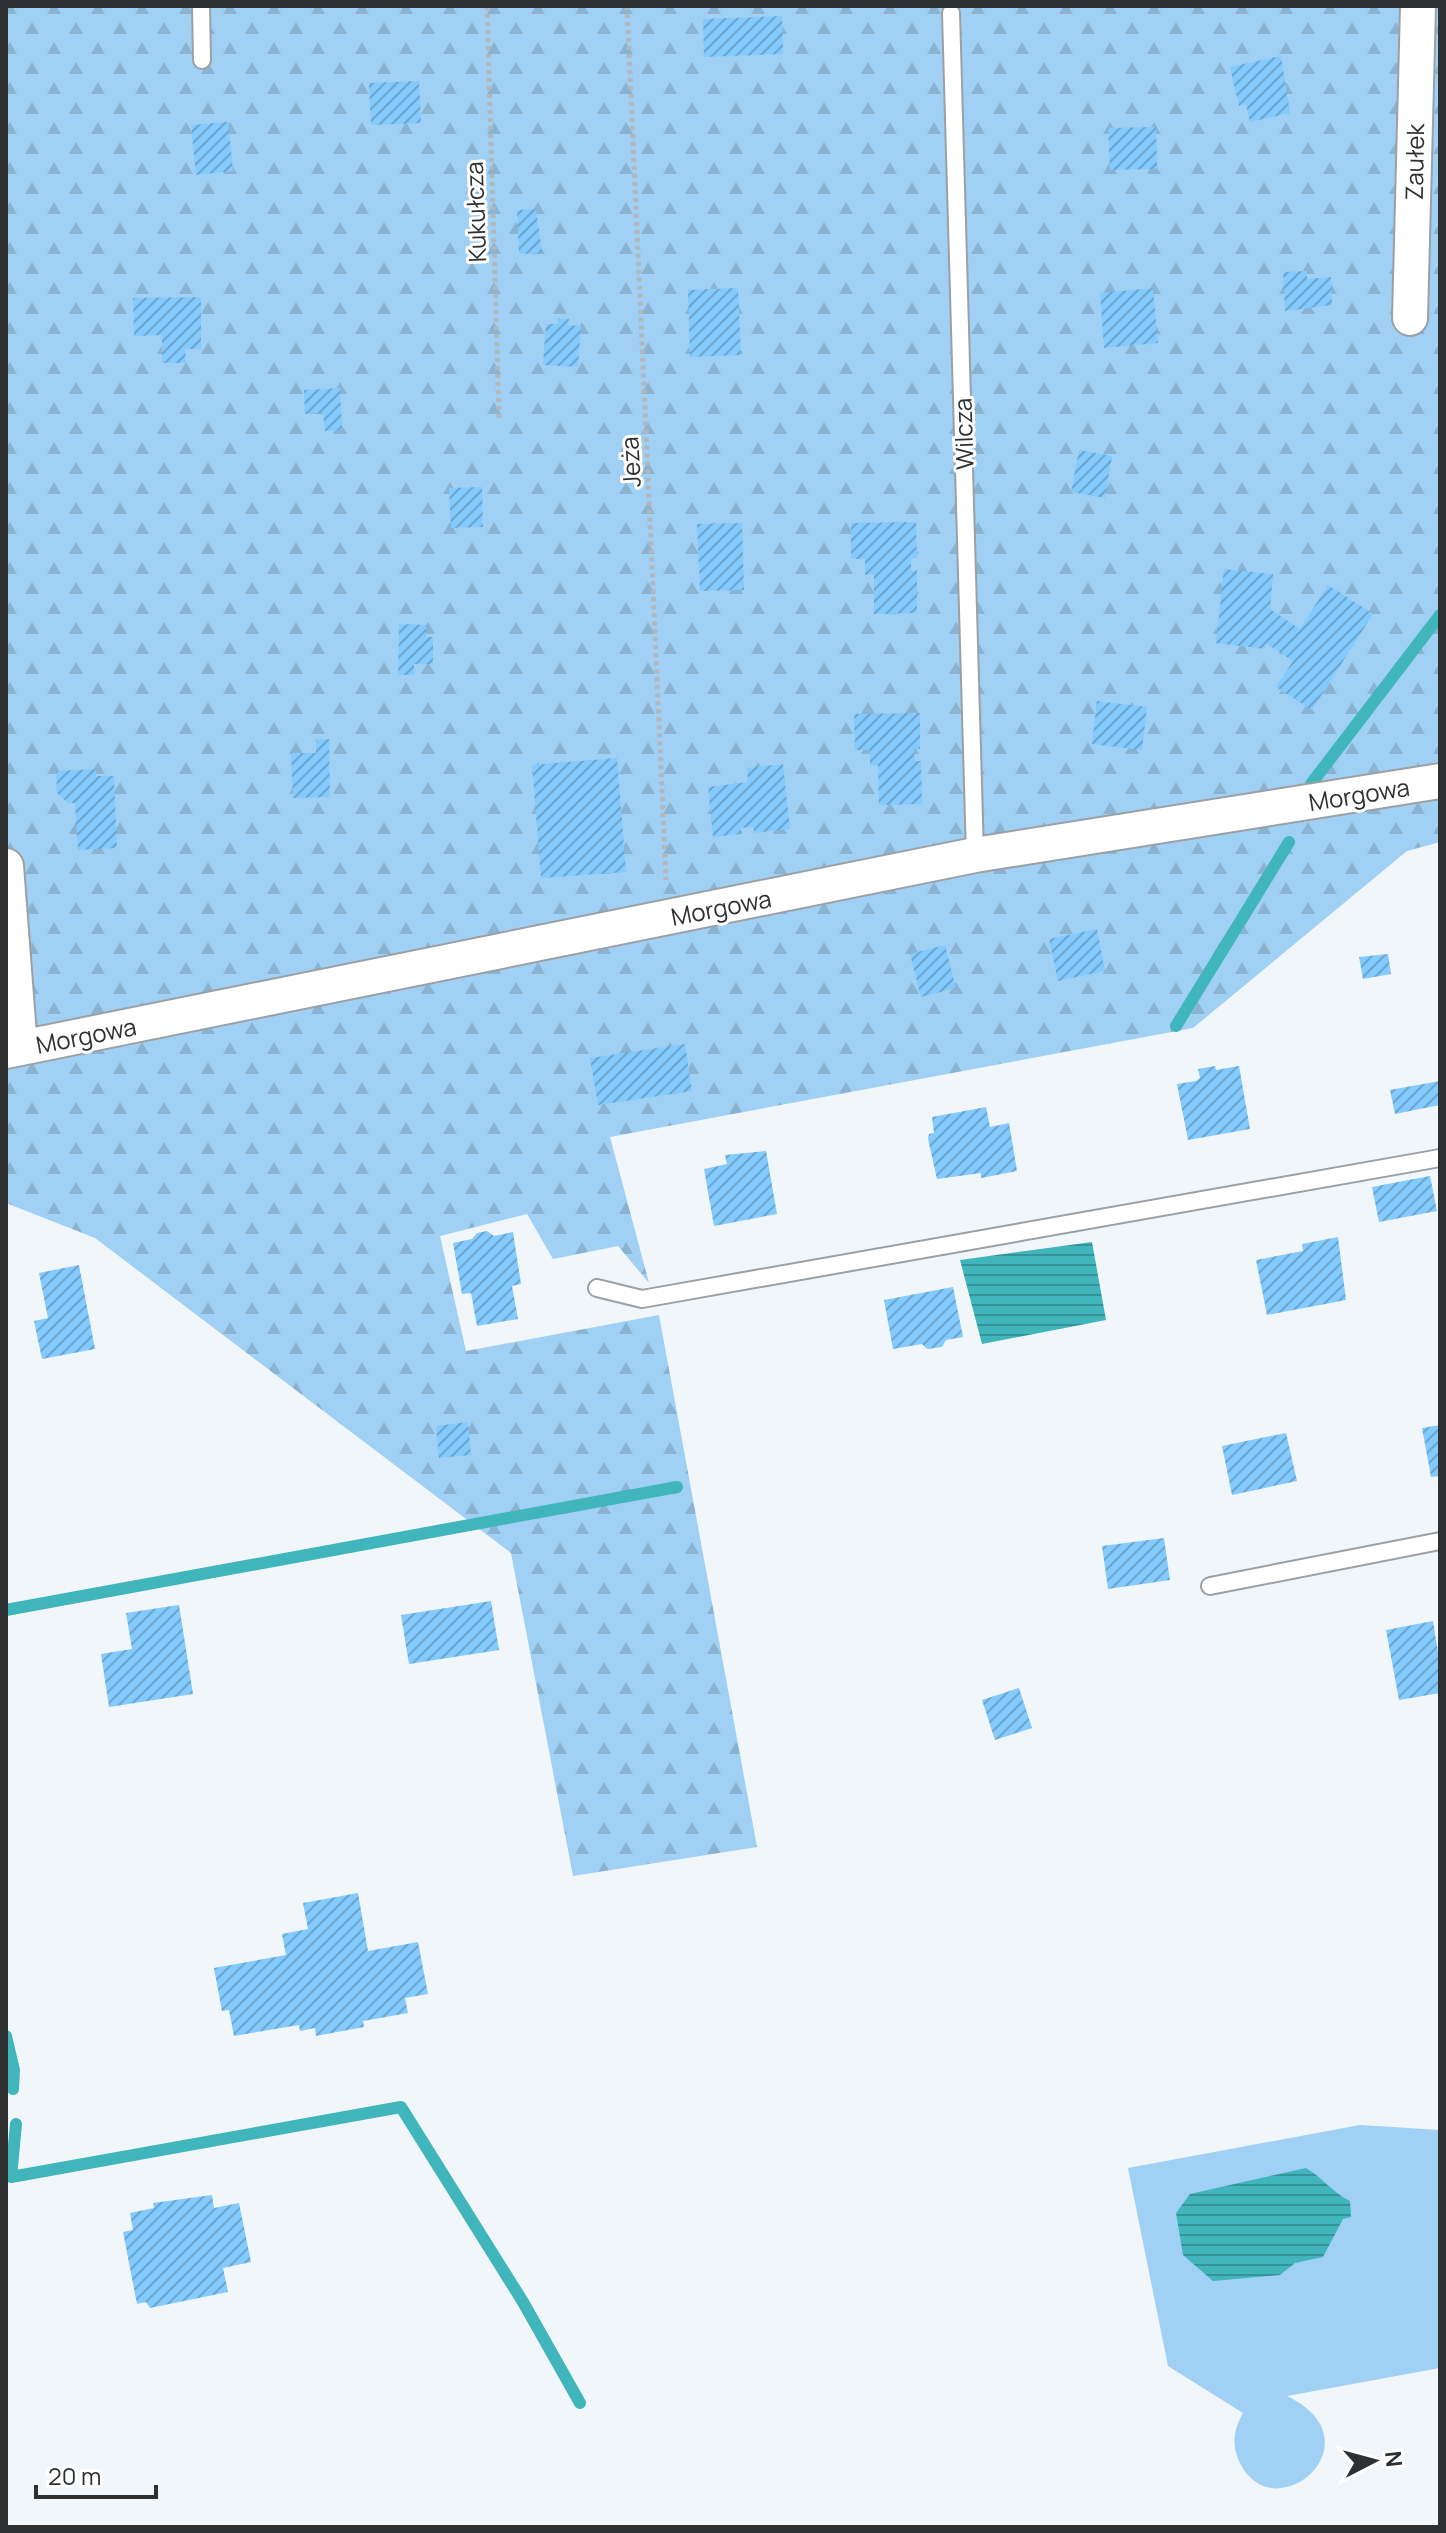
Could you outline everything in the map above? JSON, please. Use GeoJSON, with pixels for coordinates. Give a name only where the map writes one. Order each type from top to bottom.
{"type":"FeatureCollection","features":[{"type":"Feature","properties":{"kind":"street","name":"Zaułek"},"geometry":{"type":"LineString","coordinates":[[1410,318],[1418,6]]}},
{"type":"Feature","properties":{"kind":"street","name":"Morgowa"},"geometry":{"type":"LineString","coordinates":[[13,1050],[975,855],[1440,781]]}},
{"type":"Feature","properties":{"kind":"street"},"geometry":{"type":"LineString","coordinates":[[6,866],[13,1050]]}},
{"type":"Feature","properties":{"kind":"lane"},"geometry":{"type":"LineString","coordinates":[[201,6],[202,60]]}},
{"type":"Feature","properties":{"kind":"lane","name":"Wilcza"},"geometry":{"type":"LineString","coordinates":[[951,13],[975,855]]}},
{"type":"Feature","properties":{"kind":"lane"},"geometry":{"type":"LineString","coordinates":[[597,1288],[642,1299],[1440,1158]]}},
{"type":"Feature","properties":{"kind":"lane"},"geometry":{"type":"LineString","coordinates":[[1210,1586],[1440,1541]]}},
{"type":"Feature","properties":{"kind":"path","name":"Kukułcza"},"geometry":{"type":"LineString","coordinates":[[487,6],[499,418]]}},
{"type":"Feature","properties":{"kind":"path","name":"Jeża"},"geometry":{"type":"LineString","coordinates":[[627,6],[668,917]]}},
{"type":"Feature","properties":{"kind":"green space"},"geometry":{"type":"Polygon","coordinates":[[[6,6],[1440,6],[1440,842],[1407,851],[1193,1028],[610,1137],[649,1283],[618,1246],[553,1259],[527,1214],[440,1236],[466,1351],[659,1315],[757,1847],[573,1876],[511,1553],[95,1238],[6,1203],[6,6]]]}},
{"type":"Feature","properties":{"kind":"green space"},"geometry":{"type":"Polygon","coordinates":[[[1360,2125],[1440,2130],[1440,2368],[1287,2396],[1313,2415],[1324,2435],[1323,2455],[1312,2472],[1296,2484],[1276,2488],[1257,2483],[1241,2465],[1234,2439],[1243,2413],[1168,2366],[1128,2168],[1360,2125]]]}},
{"type":"Feature","properties":{"kind":"shaded area"},"geometry":{"type":"Polygon","coordinates":[[[1092,1242],[1106,1320],[982,1344],[960,1260],[1092,1242]]]}},
{"type":"Feature","properties":{"kind":"shaded area"},"geometry":{"type":"Polygon","coordinates":[[[1306,2168],[1350,2201],[1351,2217],[1343,2219],[1323,2257],[1295,2263],[1280,2275],[1213,2281],[1183,2255],[1176,2213],[1190,2194],[1306,2168]]]}},
{"type":"Feature","properties":{"kind":"building"},"geometry":{"type":"Polygon","coordinates":[[[782,16],[783,54],[704,57],[703,19],[782,16]]]}},
{"type":"Feature","properties":{"kind":"building"},"geometry":{"type":"Polygon","coordinates":[[[1281,56],[1290,113],[1250,122],[1246,104],[1239,106],[1230,67],[1281,56]]]}},
{"type":"Feature","properties":{"kind":"building"},"geometry":{"type":"Polygon","coordinates":[[[419,81],[421,123],[371,125],[369,83],[419,81]]]}},
{"type":"Feature","properties":{"kind":"building"},"geometry":{"type":"Polygon","coordinates":[[[228,122],[233,171],[196,175],[191,125],[228,122]]]}},
{"type":"Feature","properties":{"kind":"building"},"geometry":{"type":"Polygon","coordinates":[[[1156,127],[1157,169],[1110,170],[1108,128],[1156,127]]]}},
{"type":"Feature","properties":{"kind":"building"},"geometry":{"type":"Polygon","coordinates":[[[536,209],[542,253],[519,254],[517,210],[536,209]]]}},
{"type":"Feature","properties":{"kind":"building"},"geometry":{"type":"Polygon","coordinates":[[[1307,271],[1307,279],[1331,277],[1332,305],[1285,311],[1283,272],[1307,271]]]}},
{"type":"Feature","properties":{"kind":"building"},"geometry":{"type":"Polygon","coordinates":[[[738,288],[741,355],[690,357],[688,290],[738,288]]]}},
{"type":"Feature","properties":{"kind":"building"},"geometry":{"type":"Polygon","coordinates":[[[1153,288],[1158,343],[1104,348],[1100,293],[1153,288]]]}},
{"type":"Feature","properties":{"kind":"building"},"geometry":{"type":"Polygon","coordinates":[[[201,297],[201,349],[185,349],[186,363],[162,363],[162,335],[134,336],[133,298],[201,297]]]}},
{"type":"Feature","properties":{"kind":"building"},"geometry":{"type":"Polygon","coordinates":[[[558,318],[569,319],[568,325],[581,326],[578,367],[543,365],[546,324],[558,324],[558,318]]]}},
{"type":"Feature","properties":{"kind":"building"},"geometry":{"type":"Polygon","coordinates":[[[340,388],[342,430],[325,431],[323,413],[305,414],[304,390],[340,388]]]}},
{"type":"Feature","properties":{"kind":"building"},"geometry":{"type":"Polygon","coordinates":[[[1079,450],[1112,456],[1105,498],[1071,492],[1079,450]]]}},
{"type":"Feature","properties":{"kind":"building"},"geometry":{"type":"Polygon","coordinates":[[[482,487],[483,527],[451,528],[449,488],[482,487]]]}},
{"type":"Feature","properties":{"kind":"building"},"geometry":{"type":"Polygon","coordinates":[[[916,522],[917,558],[911,558],[911,571],[917,570],[917,613],[874,614],[874,574],[865,575],[865,559],[851,559],[851,523],[916,522]]]}},
{"type":"Feature","properties":{"kind":"building"},"geometry":{"type":"Polygon","coordinates":[[[742,523],[744,590],[700,591],[697,524],[742,523]]]}},
{"type":"Feature","properties":{"kind":"building"},"geometry":{"type":"Polygon","coordinates":[[[1224,569],[1273,574],[1270,609],[1300,629],[1328,585],[1373,614],[1312,710],[1276,687],[1293,661],[1266,643],[1265,649],[1216,643],[1224,569]]]}},
{"type":"Feature","properties":{"kind":"building"},"geometry":{"type":"Polygon","coordinates":[[[399,624],[426,625],[426,637],[433,637],[433,664],[414,664],[414,675],[398,675],[399,624]]]}},
{"type":"Feature","properties":{"kind":"building"},"geometry":{"type":"Polygon","coordinates":[[[1097,701],[1147,707],[1142,750],[1092,744],[1097,701]]]}},
{"type":"Feature","properties":{"kind":"building"},"geometry":{"type":"Polygon","coordinates":[[[920,713],[920,749],[914,749],[915,761],[921,761],[922,804],[879,805],[878,765],[870,766],[870,750],[855,750],[854,714],[920,713]]]}},
{"type":"Feature","properties":{"kind":"building"},"geometry":{"type":"Polygon","coordinates":[[[329,739],[330,797],[293,798],[291,753],[316,753],[316,740],[329,739]]]}},
{"type":"Feature","properties":{"kind":"building"},"geometry":{"type":"Polygon","coordinates":[[[617,758],[626,872],[541,878],[532,765],[617,758]]]}},
{"type":"Feature","properties":{"kind":"building"},"geometry":{"type":"Polygon","coordinates":[[[783,764],[790,829],[754,833],[753,827],[741,828],[741,834],[713,837],[708,787],[748,782],[747,768],[783,764]]]}},
{"type":"Feature","properties":{"kind":"building"},"geometry":{"type":"Polygon","coordinates":[[[96,769],[96,776],[114,776],[117,848],[78,850],[75,803],[68,803],[57,793],[56,771],[96,769]]]}},
{"type":"Feature","properties":{"kind":"building"},"geometry":{"type":"Polygon","coordinates":[[[1097,929],[1105,971],[1058,981],[1049,939],[1097,929]]]}},
{"type":"Feature","properties":{"kind":"building"},"geometry":{"type":"Polygon","coordinates":[[[945,945],[956,988],[921,997],[910,954],[945,945]]]}},
{"type":"Feature","properties":{"kind":"building"},"geometry":{"type":"Polygon","coordinates":[[[1388,954],[1391,974],[1363,979],[1359,957],[1388,954]]]}},
{"type":"Feature","properties":{"kind":"building"},"geometry":{"type":"Polygon","coordinates":[[[685,1044],[692,1091],[598,1105],[590,1058],[685,1044]]]}},
{"type":"Feature","properties":{"kind":"building"},"geometry":{"type":"Polygon","coordinates":[[[1215,1066],[1216,1070],[1239,1066],[1250,1129],[1188,1140],[1177,1084],[1196,1081],[1200,1078],[1198,1069],[1215,1066]]]}},
{"type":"Feature","properties":{"kind":"building"},"geometry":{"type":"Polygon","coordinates":[[[1440,1081],[1440,1105],[1395,1114],[1390,1090],[1440,1081]]]}},
{"type":"Feature","properties":{"kind":"building"},"geometry":{"type":"Polygon","coordinates":[[[986,1107],[990,1127],[1009,1123],[1017,1171],[981,1178],[981,1173],[937,1179],[928,1139],[929,1134],[934,1133],[932,1117],[986,1107]]]}},
{"type":"Feature","properties":{"kind":"building"},"geometry":{"type":"Polygon","coordinates":[[[766,1151],[777,1214],[714,1226],[704,1169],[727,1164],[725,1155],[766,1151]]]}},
{"type":"Feature","properties":{"kind":"building"},"geometry":{"type":"Polygon","coordinates":[[[1430,1176],[1437,1211],[1379,1222],[1372,1187],[1430,1176]]]}},
{"type":"Feature","properties":{"kind":"building"},"geometry":{"type":"Polygon","coordinates":[[[487,1231],[494,1236],[513,1232],[521,1284],[512,1286],[518,1319],[477,1326],[471,1293],[462,1294],[453,1243],[472,1239],[477,1233],[487,1231]]]}},
{"type":"Feature","properties":{"kind":"building"},"geometry":{"type":"Polygon","coordinates":[[[1338,1237],[1346,1300],[1267,1315],[1256,1260],[1303,1251],[1302,1244],[1338,1237]]]}},
{"type":"Feature","properties":{"kind":"building"},"geometry":{"type":"Polygon","coordinates":[[[79,1265],[95,1349],[42,1359],[34,1321],[48,1318],[39,1273],[79,1265]]]}},
{"type":"Feature","properties":{"kind":"building"},"geometry":{"type":"Polygon","coordinates":[[[953,1287],[963,1337],[946,1340],[942,1347],[927,1349],[922,1344],[893,1349],[884,1300],[953,1287]]]}},
{"type":"Feature","properties":{"kind":"building"},"geometry":{"type":"Polygon","coordinates":[[[468,1422],[471,1455],[439,1458],[436,1426],[468,1422]]]}},
{"type":"Feature","properties":{"kind":"building"},"geometry":{"type":"Polygon","coordinates":[[[1440,1425],[1440,1476],[1431,1477],[1422,1428],[1440,1425]]]}},
{"type":"Feature","properties":{"kind":"building"},"geometry":{"type":"Polygon","coordinates":[[[1286,1433],[1297,1481],[1232,1495],[1222,1446],[1286,1433]]]}},
{"type":"Feature","properties":{"kind":"building"},"geometry":{"type":"Polygon","coordinates":[[[1164,1538],[1170,1580],[1108,1589],[1102,1546],[1164,1538]]]}},
{"type":"Feature","properties":{"kind":"building"},"geometry":{"type":"Polygon","coordinates":[[[491,1601],[499,1650],[409,1664],[401,1615],[491,1601]]]}},
{"type":"Feature","properties":{"kind":"building"},"geometry":{"type":"Polygon","coordinates":[[[179,1605],[193,1694],[109,1707],[101,1654],[132,1649],[126,1613],[179,1605]]]}},
{"type":"Feature","properties":{"kind":"building"},"geometry":{"type":"Polygon","coordinates":[[[1433,1621],[1440,1665],[1440,1693],[1399,1700],[1386,1630],[1433,1621]]]}},
{"type":"Feature","properties":{"kind":"building"},"geometry":{"type":"Polygon","coordinates":[[[1019,1688],[1032,1728],[995,1740],[982,1700],[1019,1688]]]}},
{"type":"Feature","properties":{"kind":"building"},"geometry":{"type":"Polygon","coordinates":[[[358,1893],[368,1951],[418,1942],[428,1994],[405,1998],[408,2013],[363,2021],[364,2027],[316,2036],[315,2028],[300,2031],[299,2025],[234,2036],[229,2010],[222,2011],[214,1968],[286,1955],[282,1934],[308,1929],[303,1903],[358,1893]]]}},
{"type":"Feature","properties":{"kind":"building"},"geometry":{"type":"Polygon","coordinates":[[[212,2195],[214,2208],[239,2203],[251,2262],[223,2268],[228,2292],[150,2308],[146,2302],[137,2304],[123,2232],[133,2230],[130,2213],[154,2208],[153,2203],[212,2195]]]}},
{"type":"Feature","properties":{"kind":"waterway"},"geometry":{"type":"LineString","coordinates":[[1311,784],[1440,615]]}},
{"type":"Feature","properties":{"kind":"waterway"},"geometry":{"type":"LineString","coordinates":[[1176,1026],[1289,842]]}},
{"type":"Feature","properties":{"kind":"waterway"},"geometry":{"type":"LineString","coordinates":[[6,1610],[677,1487]]}},
{"type":"Feature","properties":{"kind":"waterway"},"geometry":{"type":"LineString","coordinates":[[6,2036],[14,2070],[13,2089]]}},
{"type":"Feature","properties":{"kind":"waterway"},"geometry":{"type":"LineString","coordinates":[[16,2124],[11,2177],[401,2107],[523,2302],[580,2403]]}}]}
